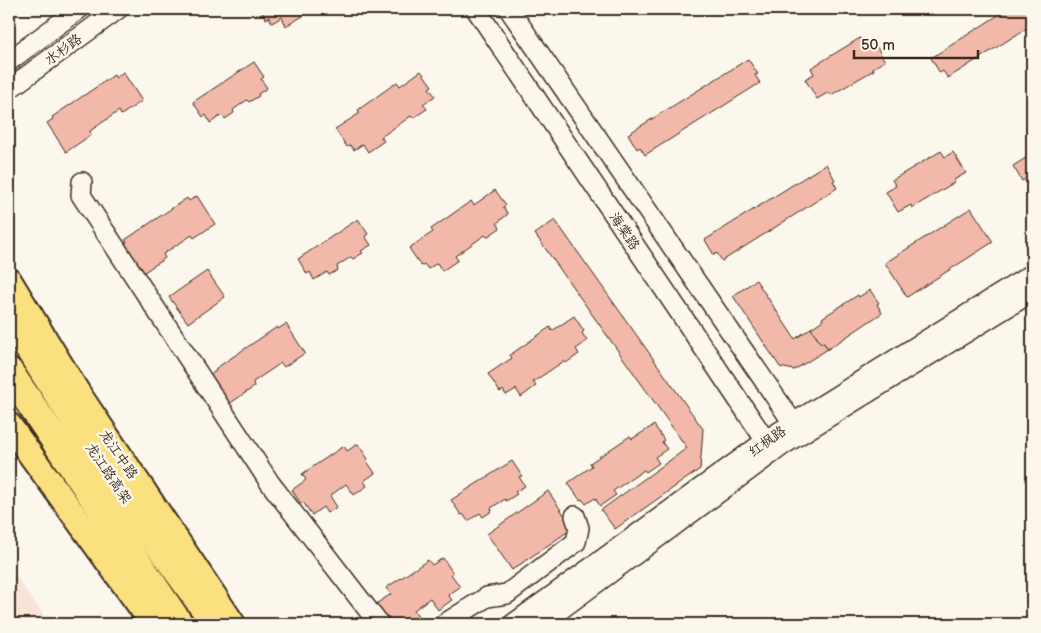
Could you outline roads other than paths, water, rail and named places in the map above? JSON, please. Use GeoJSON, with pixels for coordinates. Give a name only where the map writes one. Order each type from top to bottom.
{"type":"FeatureCollection","features":[{"type":"Feature","properties":{"kind":"highway","name":"龙江路高架"},"geometry":{"type":"LineString","coordinates":[[9,317],[115,483],[216,624]]}},
{"type":"Feature","properties":{"kind":"highway","name":"龙江路高架"},"geometry":{"type":"LineString","coordinates":[[9,372],[179,624]]}},
{"type":"Feature","properties":{"kind":"main road","name":"龙江中路"},"geometry":{"type":"LineString","coordinates":[[9,280],[78,393],[233,624]]}},
{"type":"Feature","properties":{"kind":"main road"},"geometry":{"type":"LineString","coordinates":[[9,425],[153,624]]}},
{"type":"Feature","properties":{"kind":"street","name":"水杉路"},"geometry":{"type":"LineString","coordinates":[[9,61],[80,9]]}},
{"type":"Feature","properties":{"kind":"street","name":"水杉路"},"geometry":{"type":"LineString","coordinates":[[9,89],[118,9]]}},
{"type":"Feature","properties":{"kind":"street","name":"海棠路"},"geometry":{"type":"LineString","coordinates":[[476,9],[770,446]]}},
{"type":"Feature","properties":{"kind":"street"},"geometry":{"type":"LineString","coordinates":[[509,9],[797,429]]}},
{"type":"Feature","properties":{"kind":"street"},"geometry":{"type":"LineString","coordinates":[[82,182],[81,196],[270,483],[379,624]]}},
{"type":"Feature","properties":{"kind":"street","name":"红枫路"},"geometry":{"type":"LineString","coordinates":[[513,624],[770,446],[1032,274]]}},
{"type":"Feature","properties":{"kind":"street","name":"红枫路"},"geometry":{"type":"LineString","coordinates":[[797,429],[1032,292]]}},
{"type":"Feature","properties":{"kind":"street","name":"红枫路"},"geometry":{"type":"LineString","coordinates":[[541,624],[770,446]]}},
{"type":"Feature","properties":{"kind":"street"},"geometry":{"type":"LineString","coordinates":[[444,624],[487,597],[507,594],[576,542],[579,528],[575,516]]}}]}
